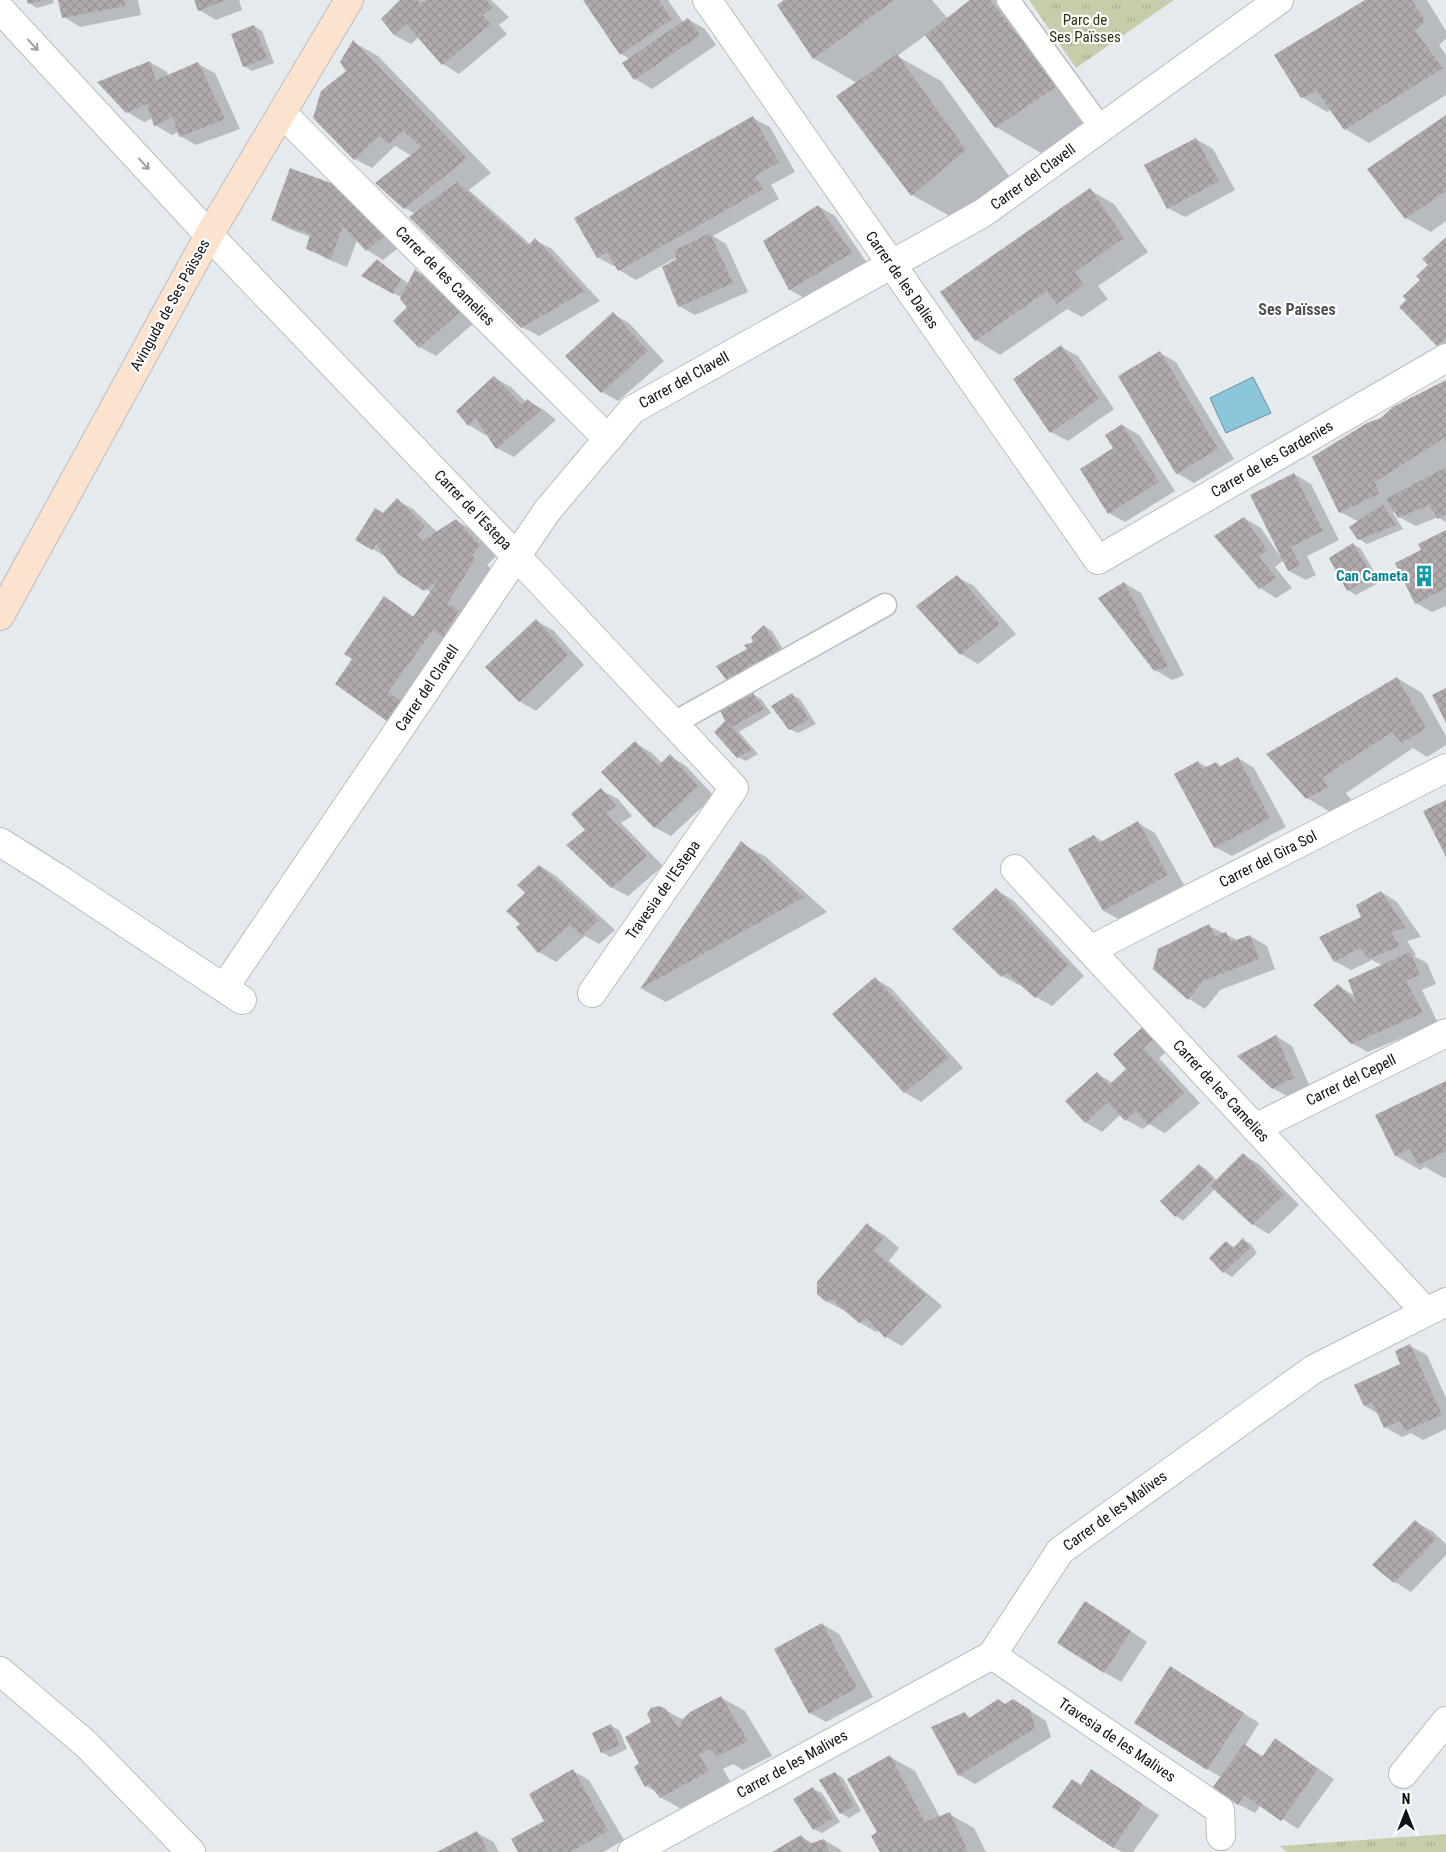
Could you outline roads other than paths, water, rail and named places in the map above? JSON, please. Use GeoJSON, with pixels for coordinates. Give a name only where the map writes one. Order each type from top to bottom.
{"type":"FeatureCollection","features":[{"type":"Feature","properties":{"kind":"main road","name":"Avinguda de Ses Païsses"},"geometry":{"type":"LineString","coordinates":[[0,616],[209,235],[348,0]]}},
{"type":"Feature","properties":{"kind":"street","name":"Carrer de les Dalies"},"geometry":{"type":"LineString","coordinates":[[707,0],[1098,560]]}},
{"type":"Feature","properties":{"kind":"street","name":"Carrer del Clavell"},"geometry":{"type":"LineString","coordinates":[[0,842],[233,994],[547,511],[632,410],[983,213],[1279,0]]}},
{"type":"Feature","properties":{"kind":"street","name":"Carrer de l'Estepa"},"geometry":{"type":"LineString","coordinates":[[0,9],[209,235],[517,556],[734,788]]}},
{"type":"Feature","properties":{"kind":"street","name":"Carrer de les Camelies"},"geometry":{"type":"LineString","coordinates":[[282,113],[608,439]]}},
{"type":"Feature","properties":{"kind":"street","name":"Carrer de les Gardenies"},"geometry":{"type":"LineString","coordinates":[[1098,560],[1446,358]]}},
{"type":"Feature","properties":{"kind":"street","name":"Carrer del Gira Sol"},"geometry":{"type":"LineString","coordinates":[[1090,950],[1446,768]]}},
{"type":"Feature","properties":{"kind":"street","name":"Travesia de l'Estepa"},"geometry":{"type":"LineString","coordinates":[[592,993],[734,788]]}},
{"type":"Feature","properties":{"kind":"street","name":"Carrer de les Camelies"},"geometry":{"type":"LineString","coordinates":[[1015,869],[1255,1128],[1436,1307]]}},
{"type":"Feature","properties":{"kind":"street","name":"Carrer del Cepell"},"geometry":{"type":"LineString","coordinates":[[1255,1128],[1446,1033]]}},
{"type":"Feature","properties":{"kind":"street","name":"Carrer de les Malives"},"geometry":{"type":"LineString","coordinates":[[632,1852],[992,1655],[1060,1551],[1314,1369],[1436,1307]]}},
{"type":"Feature","properties":{"kind":"street","name":"Travesia de les Malives"},"geometry":{"type":"LineString","coordinates":[[992,1655],[1220,1810],[1221,1836]]}},
{"type":"Feature","properties":{"kind":"street"},"geometry":{"type":"LineString","coordinates":[[0,1671],[87,1745],[191,1852]]}},
{"type":"Feature","properties":{"kind":"street"},"geometry":{"type":"LineString","coordinates":[[1403,1774],[1446,1721]]}},
{"type":"Feature","properties":{"kind":"lane"},"geometry":{"type":"LineString","coordinates":[[1008,0],[1101,128]]}},
{"type":"Feature","properties":{"kind":"lane"},"geometry":{"type":"LineString","coordinates":[[674,724],[885,605]]}},
{"type":"Feature","properties":{"kind":"water"},"geometry":{"type":"Polygon","coordinates":[[[1253,377],[1271,413],[1226,433],[1210,398],[1253,377]]]}},
{"type":"Feature","properties":{"kind":"place","name":"Can Cameta"},"geometry":{"type":"Point","coordinates":[1424,576]}},
{"type":"Feature","properties":{"kind":"district","name":"Ses Païsses"},"geometry":{"type":"Point","coordinates":[1297,309]}},
{"type":"Feature","properties":{"kind":"park label","name":"Parc de Ses Païsses"},"geometry":{"type":"Point","coordinates":[1085,28]}}]}
